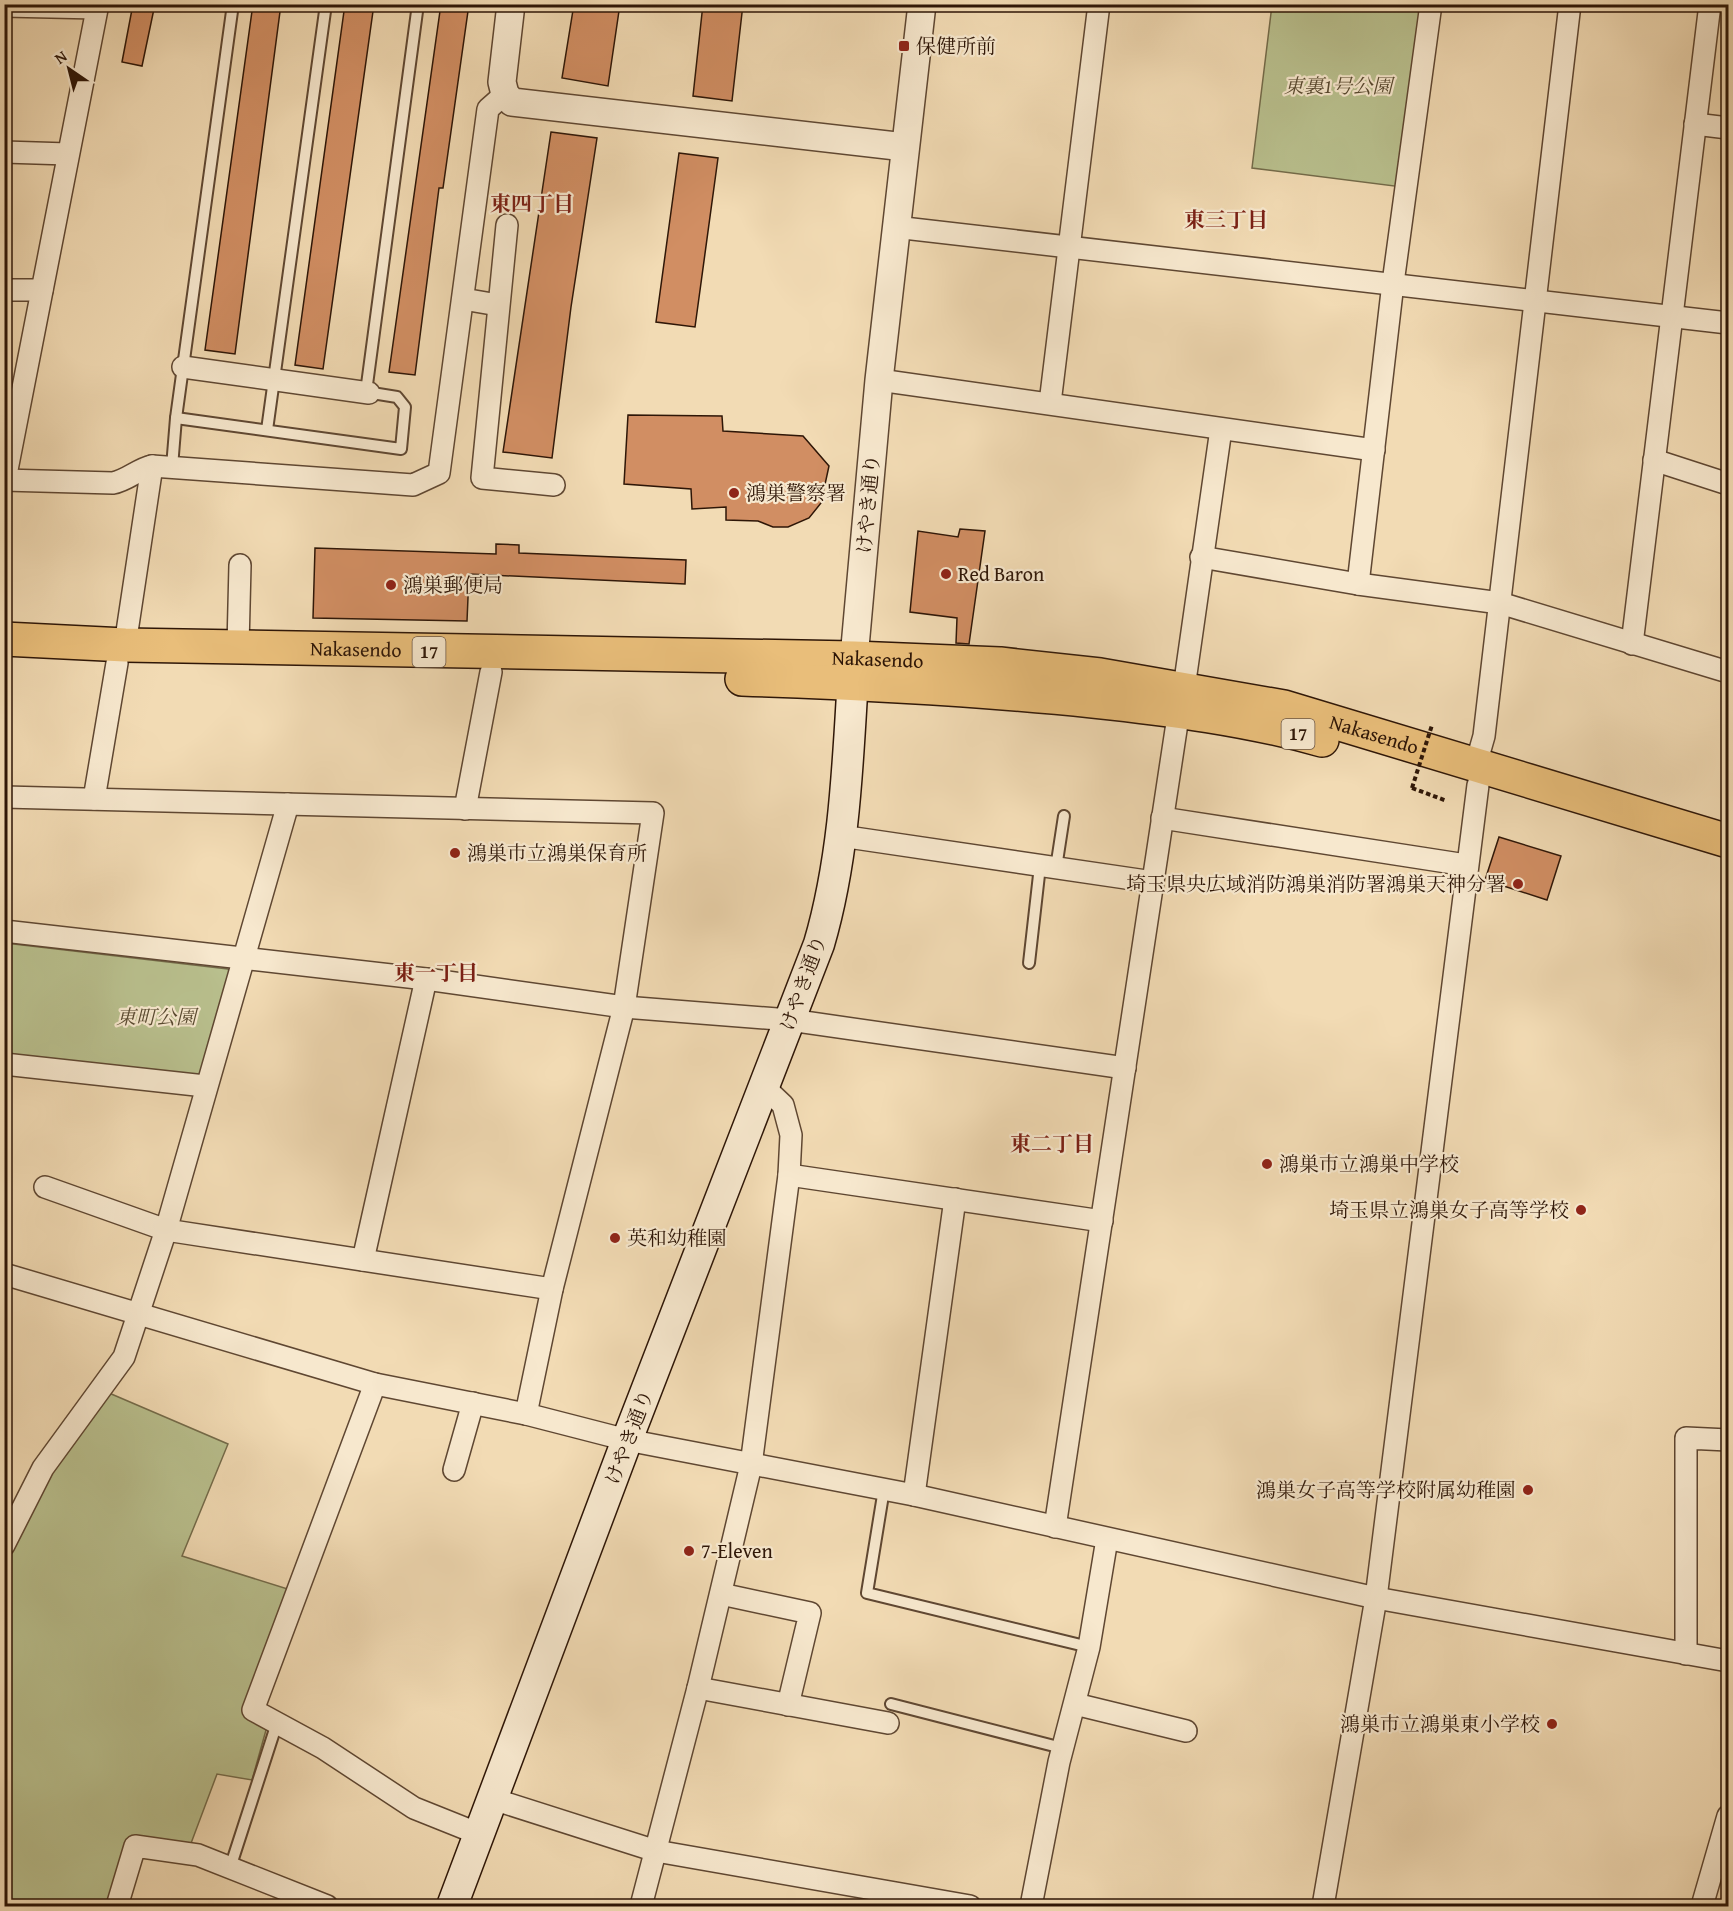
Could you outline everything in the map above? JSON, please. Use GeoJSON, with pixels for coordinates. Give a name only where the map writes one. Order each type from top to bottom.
{"type":"FeatureCollection","features":[{"type":"Feature","properties":{"kind":"highway","name":"Nakasendo"},"geometry":{"type":"LineString","coordinates":[[4,639],[121,654],[491,672],[854,670],[1000,664],[1100,675],[1308,736],[1477,775],[1728,841]]}},
{"type":"Feature","properties":{"kind":"highway","name":"Nakasendo"},"geometry":{"type":"LineString","coordinates":[[4,660],[238,646],[854,670]]}},
{"type":"Feature","properties":{"kind":"highway","name":"Nakasendo"},"geometry":{"type":"LineString","coordinates":[[1477,775],[1728,863]]}},
{"type":"Feature","properties":{"kind":"main road","name":"けやき通り"},"geometry":{"type":"LineString","coordinates":[[452,1906],[627,1440],[819,944],[833,896],[841,836],[854,670]]}},
{"type":"Feature","properties":{"kind":"street"},"geometry":{"type":"LineString","coordinates":[[511,4],[502,82],[505,94],[512,102],[905,147]]}},
{"type":"Feature","properties":{"kind":"street","name":"けやき通り"},"geometry":{"type":"LineString","coordinates":[[854,670],[879,380],[922,4]]}},
{"type":"Feature","properties":{"kind":"street"},"geometry":{"type":"LineString","coordinates":[[1050,403],[1099,4]]}},
{"type":"Feature","properties":{"kind":"street"},"geometry":{"type":"LineString","coordinates":[[1358,584],[1394,283],[1431,4]]}},
{"type":"Feature","properties":{"kind":"street"},"geometry":{"type":"LineString","coordinates":[[1323,1906],[1376,1598],[1477,775],[1484,735],[1570,4]]}},
{"type":"Feature","properties":{"kind":"street"},"geometry":{"type":"LineString","coordinates":[[1632,644],[1670,316],[1710,4]]}},
{"type":"Feature","properties":{"kind":"street"},"geometry":{"type":"LineString","coordinates":[[4,6],[97,6],[5,480],[113,483],[123,481],[142,468],[162,466],[413,485],[439,473],[488,109],[505,94]]}},
{"type":"Feature","properties":{"kind":"street"},"geometry":{"type":"LineString","coordinates":[[1695,124],[1728,128]]}},
{"type":"Feature","properties":{"kind":"street"},"geometry":{"type":"LineString","coordinates":[[4,152],[68,154]]}},
{"type":"Feature","properties":{"kind":"street"},"geometry":{"type":"LineString","coordinates":[[507,225],[482,478],[554,485]]}},
{"type":"Feature","properties":{"kind":"street"},"geometry":{"type":"LineString","coordinates":[[896,226],[1728,323]]}},
{"type":"Feature","properties":{"kind":"street"},"geometry":{"type":"LineString","coordinates":[[4,290],[42,290]]}},
{"type":"Feature","properties":{"kind":"street"},"geometry":{"type":"LineString","coordinates":[[463,299],[498,305]]}},
{"type":"Feature","properties":{"kind":"street"},"geometry":{"type":"LineString","coordinates":[[183,367],[369,393]]}},
{"type":"Feature","properties":{"kind":"street"},"geometry":{"type":"LineString","coordinates":[[879,380],[1374,450]]}},
{"type":"Feature","properties":{"kind":"street"},"geometry":{"type":"LineString","coordinates":[[1056,1527],[1221,429]]}},
{"type":"Feature","properties":{"kind":"street"},"geometry":{"type":"LineString","coordinates":[[1654,460],[1728,483]]}},
{"type":"Feature","properties":{"kind":"street"},"geometry":{"type":"LineString","coordinates":[[94,800],[121,654],[162,466]]}},
{"type":"Feature","properties":{"kind":"street"},"geometry":{"type":"LineString","coordinates":[[1201,556],[1358,584],[1500,603],[1728,672]]}},
{"type":"Feature","properties":{"kind":"street"},"geometry":{"type":"LineString","coordinates":[[238,646],[240,565]]}},
{"type":"Feature","properties":{"kind":"street"},"geometry":{"type":"LineString","coordinates":[[465,809],[491,672]]}},
{"type":"Feature","properties":{"kind":"street"},"geometry":{"type":"LineString","coordinates":[[4,797],[653,813],[624,1007],[552,1288],[526,1414]]}},
{"type":"Feature","properties":{"kind":"street"},"geometry":{"type":"LineString","coordinates":[[4,1545],[11,1514],[124,1357],[166,1230],[205,1086],[288,804]]}},
{"type":"Feature","properties":{"kind":"street"},"geometry":{"type":"LineString","coordinates":[[1162,818],[1466,865]]}},
{"type":"Feature","properties":{"kind":"street"},"geometry":{"type":"LineString","coordinates":[[841,836],[1153,882]]}},
{"type":"Feature","properties":{"kind":"street"},"geometry":{"type":"LineString","coordinates":[[4,931],[426,978],[624,1007],[790,1020],[1125,1068]]}},
{"type":"Feature","properties":{"kind":"street"},"geometry":{"type":"LineString","coordinates":[[363,1260],[426,978]]}},
{"type":"Feature","properties":{"kind":"street"},"geometry":{"type":"LineString","coordinates":[[4,1064],[205,1086]]}},
{"type":"Feature","properties":{"kind":"street"},"geometry":{"type":"LineString","coordinates":[[641,1906],[698,1688],[751,1465],[789,1175],[791,1135],[783,1105],[764,1087]]}},
{"type":"Feature","properties":{"kind":"street"},"geometry":{"type":"LineString","coordinates":[[789,1175],[1102,1221]]}},
{"type":"Feature","properties":{"kind":"street"},"geometry":{"type":"LineString","coordinates":[[45,1187],[166,1230],[552,1288]]}},
{"type":"Feature","properties":{"kind":"street"},"geometry":{"type":"LineString","coordinates":[[914,1495],[955,1199]]}},
{"type":"Feature","properties":{"kind":"street"},"geometry":{"type":"LineString","coordinates":[[4,1274],[375,1384],[526,1414],[627,1440],[914,1495],[1376,1598],[1728,1661]]}},
{"type":"Feature","properties":{"kind":"street"},"geometry":{"type":"LineString","coordinates":[[375,1384],[252,1710],[323,1748],[414,1808],[479,1834]]}},
{"type":"Feature","properties":{"kind":"street"},"geometry":{"type":"LineString","coordinates":[[454,1470],[473,1403]]}},
{"type":"Feature","properties":{"kind":"street"},"geometry":{"type":"LineString","coordinates":[[1686,1654],[1686,1438],[1728,1440]]}},
{"type":"Feature","properties":{"kind":"street"},"geometry":{"type":"LineString","coordinates":[[1031,1906],[1062,1748],[1089,1647],[1107,1539]]}},
{"type":"Feature","properties":{"kind":"street"},"geometry":{"type":"LineString","coordinates":[[721,1594],[810,1614],[788,1705]]}},
{"type":"Feature","properties":{"kind":"street"},"geometry":{"type":"LineString","coordinates":[[698,1688],[788,1705],[890,1714]]}},
{"type":"Feature","properties":{"kind":"street"},"geometry":{"type":"LineString","coordinates":[[1075,1704],[1186,1731]]}},
{"type":"Feature","properties":{"kind":"street"},"geometry":{"type":"LineString","coordinates":[[493,1799],[656,1851],[970,1906]]}},
{"type":"Feature","properties":{"kind":"street"},"geometry":{"type":"LineString","coordinates":[[1702,1906],[1728,1816]]}},
{"type":"Feature","properties":{"kind":"street"},"geometry":{"type":"LineString","coordinates":[[117,1906],[135,1846],[198,1856],[327,1906]]}},
{"type":"Feature","properties":{"kind":"lane"},"geometry":{"type":"LineString","coordinates":[[162,466],[176,418],[233,4]]}},
{"type":"Feature","properties":{"kind":"lane"},"geometry":{"type":"LineString","coordinates":[[267,430],[326,4]]}},
{"type":"Feature","properties":{"kind":"lane"},"geometry":{"type":"LineString","coordinates":[[176,418],[401,449],[405,407],[397,397],[366,392],[418,4]]}},
{"type":"Feature","properties":{"kind":"lane"},"geometry":{"type":"LineString","coordinates":[[1029,963],[1048,867],[1064,816]]}},
{"type":"Feature","properties":{"kind":"lane"},"geometry":{"type":"LineString","coordinates":[[884,1489],[867,1593],[1089,1647]]}},
{"type":"Feature","properties":{"kind":"lane"},"geometry":{"type":"LineString","coordinates":[[890,1714],[1062,1748]]}},
{"type":"Feature","properties":{"kind":"lane"},"geometry":{"type":"LineString","coordinates":[[230,1868],[277,1723]]}},
{"type":"Feature","properties":{"kind":"path"},"geometry":{"type":"LineString","coordinates":[[1432,725],[1412,788],[1447,801]]}},
{"type":"Feature","properties":{"kind":"green space","name":"東裏1号公園"},"geometry":{"type":"Polygon","coordinates":[[[1272,5],[1423,5],[1402,187],[1252,168],[1272,5]]]}},
{"type":"Feature","properties":{"kind":"green space","name":"東町公園"},"geometry":{"type":"Polygon","coordinates":[[[5,943],[228,969],[234,979],[201,1075],[193,1080],[5,1053],[5,943]]]}},
{"type":"Feature","properties":{"kind":"green space"},"geometry":{"type":"Polygon","coordinates":[[[102,1390],[228,1444],[182,1556],[294,1591],[250,1716],[268,1723],[252,1780],[217,1774],[187,1854],[135,1847],[117,1906],[5,1906],[4,1545],[102,1390]]]}},
{"type":"Feature","properties":{"kind":"building"},"geometry":{"type":"Polygon","coordinates":[[[133,4],[155,4],[142,66],[122,62],[133,4]]]}},
{"type":"Feature","properties":{"kind":"building"},"geometry":{"type":"Polygon","coordinates":[[[253,4],[281,4],[235,354],[205,350],[253,4]]]}},
{"type":"Feature","properties":{"kind":"building"},"geometry":{"type":"Polygon","coordinates":[[[345,4],[374,4],[323,369],[295,365],[345,4]]]}},
{"type":"Feature","properties":{"kind":"building"},"geometry":{"type":"Polygon","coordinates":[[[441,4],[469,4],[443,188],[439,188],[415,375],[389,372],[441,4]]]}},
{"type":"Feature","properties":{"kind":"building"},"geometry":{"type":"Polygon","coordinates":[[[574,4],[620,4],[608,86],[562,78],[574,4]]]}},
{"type":"Feature","properties":{"kind":"building"},"geometry":{"type":"Polygon","coordinates":[[[703,4],[743,4],[732,101],[693,96],[703,4]]]}},
{"type":"Feature","properties":{"kind":"building"},"geometry":{"type":"Polygon","coordinates":[[[551,132],[597,138],[571,307],[552,458],[503,452],[551,132]]]}},
{"type":"Feature","properties":{"kind":"building"},"geometry":{"type":"Polygon","coordinates":[[[679,153],[718,158],[695,327],[656,322],[679,153]]]}},
{"type":"Feature","properties":{"kind":"building"},"geometry":{"type":"Polygon","coordinates":[[[628,415],[722,416],[723,431],[803,436],[829,466],[821,503],[809,518],[788,527],[773,527],[758,521],[726,520],[726,507],[692,509],[691,489],[624,484],[628,415]]]}},
{"type":"Feature","properties":{"kind":"building","name":"Red Baron"},"geometry":{"type":"Polygon","coordinates":[[[960,529],[985,531],[969,644],[956,643],[957,618],[910,612],[918,531],[958,537],[960,529]]]}},
{"type":"Feature","properties":{"kind":"building","name":"鴻巣郵便局"},"geometry":{"type":"Polygon","coordinates":[[[496,544],[519,545],[519,553],[686,560],[685,584],[469,574],[467,621],[313,618],[315,548],[496,554],[496,544]]]}},
{"type":"Feature","properties":{"kind":"building"},"geometry":{"type":"Polygon","coordinates":[[[1499,837],[1561,856],[1547,900],[1485,880],[1499,837]]]}},
{"type":"Feature","properties":{"kind":"place","name":"保健所前"},"geometry":{"type":"Point","coordinates":[904,46]}},
{"type":"Feature","properties":{"kind":"place","name":"鴻巣警察署"},"geometry":{"type":"Point","coordinates":[734,493]}},
{"type":"Feature","properties":{"kind":"place","name":"Red Baron"},"geometry":{"type":"Point","coordinates":[946,574]}},
{"type":"Feature","properties":{"kind":"place","name":"鴻巣郵便局"},"geometry":{"type":"Point","coordinates":[391,585]}},
{"type":"Feature","properties":{"kind":"place","name":"鴻巣市立鴻巣保育所"},"geometry":{"type":"Point","coordinates":[455,853]}},
{"type":"Feature","properties":{"kind":"place","name":"埼玉県央広域消防鴻巣消防署鴻巣天神分署"},"geometry":{"type":"Point","coordinates":[1518,884]}},
{"type":"Feature","properties":{"kind":"place","name":"鴻巣市立鴻巣中学校"},"geometry":{"type":"Point","coordinates":[1267,1164]}},
{"type":"Feature","properties":{"kind":"place","name":"埼玉県立鴻巣女子高等学校"},"geometry":{"type":"Point","coordinates":[1581,1210]}},
{"type":"Feature","properties":{"kind":"place","name":"英和幼稚園"},"geometry":{"type":"Point","coordinates":[615,1238]}},
{"type":"Feature","properties":{"kind":"place","name":"鴻巣女子高等学校附属幼稚園"},"geometry":{"type":"Point","coordinates":[1528,1490]}},
{"type":"Feature","properties":{"kind":"place","name":"7-Eleven"},"geometry":{"type":"Point","coordinates":[689,1551]}},
{"type":"Feature","properties":{"kind":"place","name":"鴻巣市立鴻巣東小学校"},"geometry":{"type":"Point","coordinates":[1552,1724]}},
{"type":"Feature","properties":{"kind":"district","name":"東四丁目"},"geometry":{"type":"Point","coordinates":[532,204]}},
{"type":"Feature","properties":{"kind":"district","name":"東三丁目"},"geometry":{"type":"Point","coordinates":[1226,220]}},
{"type":"Feature","properties":{"kind":"district","name":"東一丁目"},"geometry":{"type":"Point","coordinates":[436,973]}},
{"type":"Feature","properties":{"kind":"district","name":"東二丁目"},"geometry":{"type":"Point","coordinates":[1052,1144]}}]}
